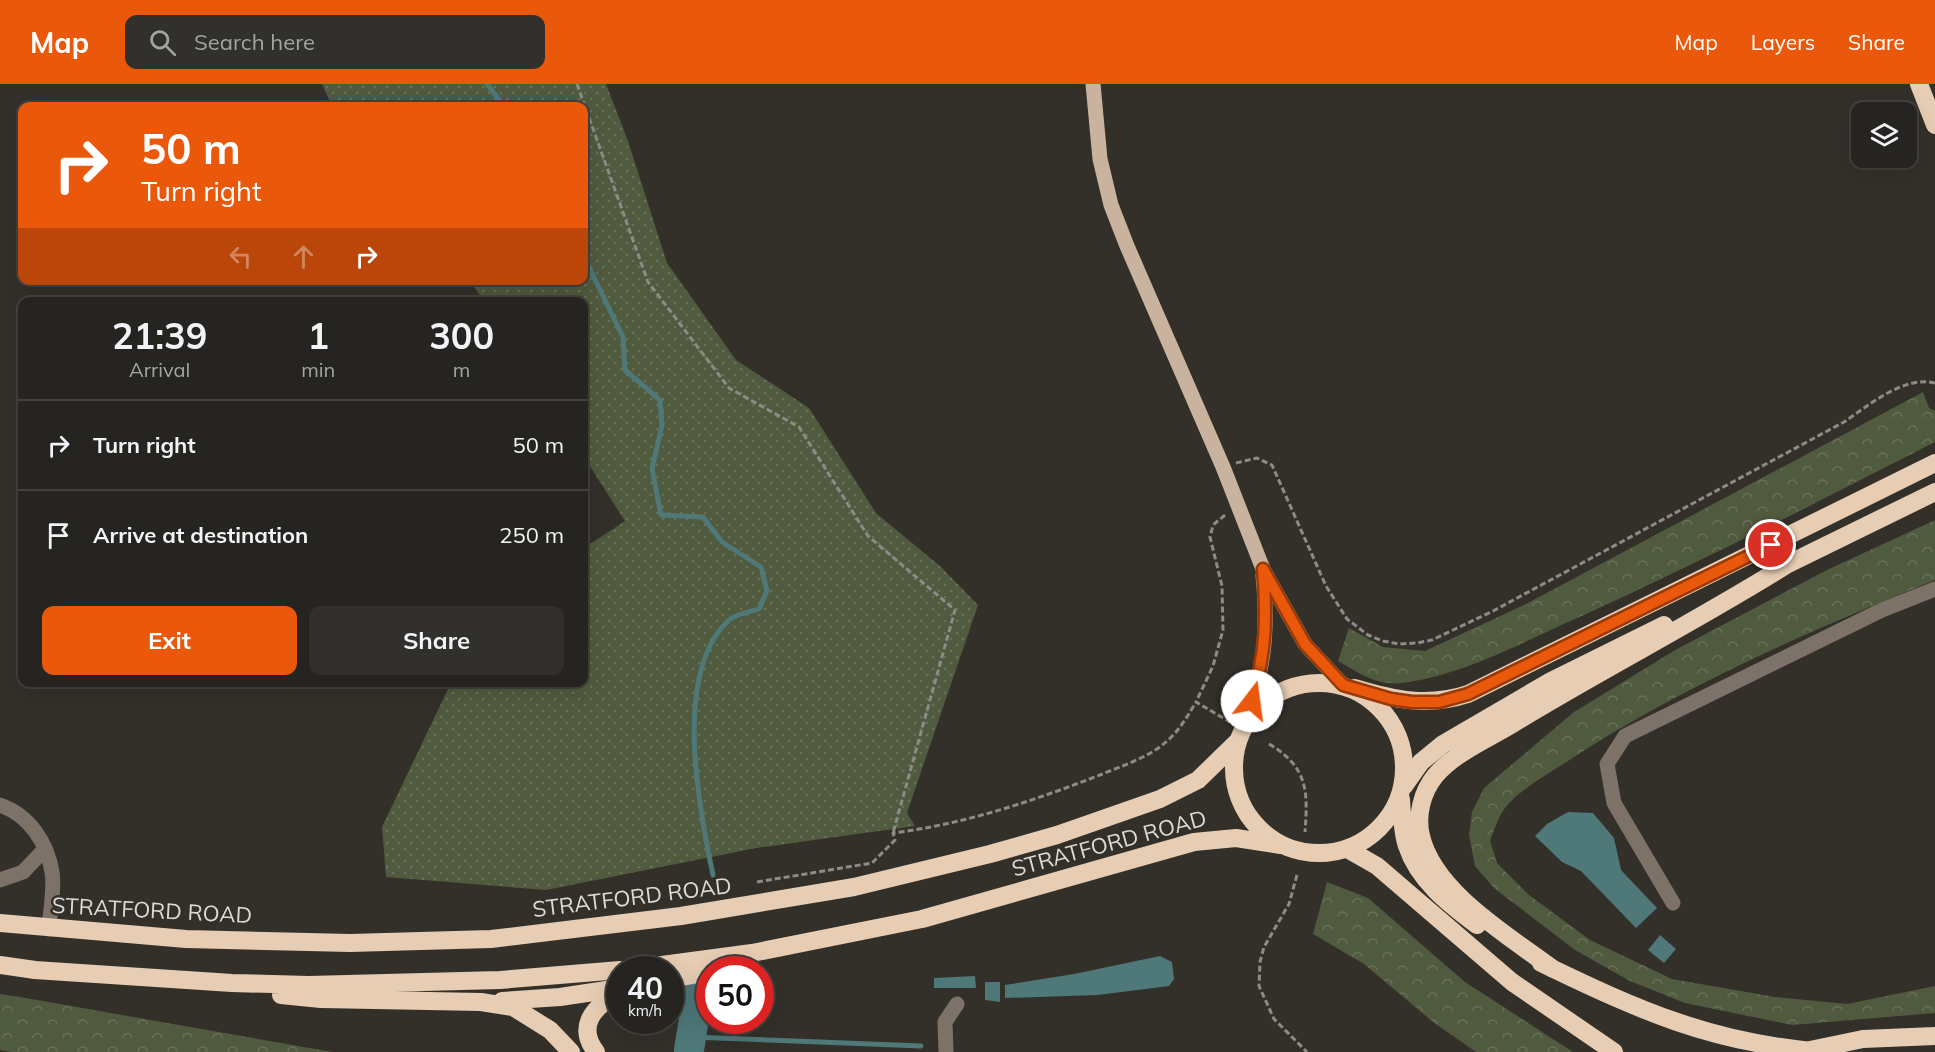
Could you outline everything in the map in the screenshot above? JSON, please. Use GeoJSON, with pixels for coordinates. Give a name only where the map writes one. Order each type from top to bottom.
{"type":"FeatureCollection","features":[{"type":"Feature","properties":{"kind":"highway"},"geometry":{"type":"LineString","coordinates":[[1919,84],[1935,125]]}},
{"type":"Feature","properties":{"kind":"highway"},"geometry":{"type":"LineString","coordinates":[[1935,463],[1468,694],[1424,703],[1391,699],[1349,687],[1305,683],[1287,690],[1256,711],[1237,730],[1233,775],[1237,794],[1262,831],[1281,845],[1310,851],[1349,850],[1379,830],[1430,752],[1551,681],[1935,492]]}},
{"type":"Feature","properties":{"kind":"highway"},"geometry":{"type":"LineString","coordinates":[[1553,969],[1473,908],[1438,871],[1428,856],[1420,834],[1419,817],[1427,788],[1443,768],[1459,756],[1559,695],[1710,613],[1788,564]]}},
{"type":"Feature","properties":{"kind":"highway"},"geometry":{"type":"LineString","coordinates":[[1349,687],[1385,717],[1393,730],[1402,757],[1406,844],[1416,867],[1431,885],[1463,915],[1504,946],[1596,991],[1676,1023],[1725,1037],[1814,1051],[1863,1039],[1935,1036]]}},
{"type":"Feature","properties":{"kind":"highway","name":"STRATFORD ROAD"},"geometry":{"type":"LineString","coordinates":[[0,923],[186,939],[350,943],[491,939],[753,906],[920,872],[1058,835],[1160,799],[1198,780],[1237,730]]}},
{"type":"Feature","properties":{"kind":"highway","name":"STRATFORD ROAD"},"geometry":{"type":"LineString","coordinates":[[684,962],[752,953],[922,919],[1194,842],[1236,837],[1281,845]]}},
{"type":"Feature","properties":{"kind":"highway"},"geometry":{"type":"LineString","coordinates":[[1349,850],[1377,867],[1512,982],[1614,1052]]}},
{"type":"Feature","properties":{"kind":"highway"},"geometry":{"type":"LineString","coordinates":[[774,958],[834,945],[922,919]]}},
{"type":"Feature","properties":{"kind":"highway"},"geometry":{"type":"LineString","coordinates":[[0,965],[232,983],[343,985],[489,981],[606,971]]}},
{"type":"Feature","properties":{"kind":"highway"},"geometry":{"type":"LineString","coordinates":[[76,971],[321,999],[481,1002],[560,997],[606,990]]}},
{"type":"Feature","properties":{"kind":"highway"},"geometry":{"type":"LineString","coordinates":[[596,1052],[587,1035],[587,1023],[600,1004],[606,1001]]}},
{"type":"Feature","properties":{"kind":"highway"},"geometry":{"type":"LineString","coordinates":[[481,1002],[513,1007],[529,1014],[550,1029],[571,1052]]}},
{"type":"Feature","properties":{"kind":"main road"},"geometry":{"type":"LineString","coordinates":[[1093,84],[1100,159],[1111,205],[1126,246],[1223,467],[1263,569],[1305,644],[1349,687]]}},
{"type":"Feature","properties":{"kind":"main road"},"geometry":{"type":"LineString","coordinates":[[1237,730],[1262,666],[1267,631],[1263,569]]}},
{"type":"Feature","properties":{"kind":"lane"},"geometry":{"type":"LineString","coordinates":[[1673,903],[1614,802],[1607,764],[1625,736],[1871,615],[1935,589]]}},
{"type":"Feature","properties":{"kind":"lane"},"geometry":{"type":"LineString","coordinates":[[0,805],[11,808],[36,829],[45,849],[52,873],[49,929]]}},
{"type":"Feature","properties":{"kind":"lane"},"geometry":{"type":"LineString","coordinates":[[0,880],[23,872],[45,849]]}},
{"type":"Feature","properties":{"kind":"lane"},"geometry":{"type":"LineString","coordinates":[[946,1052],[945,1022],[957,1004]]}},
{"type":"Feature","properties":{"kind":"path"},"geometry":{"type":"LineString","coordinates":[[577,84],[583,102]]}},
{"type":"Feature","properties":{"kind":"path"},"geometry":{"type":"LineString","coordinates":[[588,115],[648,282],[729,388],[799,427],[868,536],[955,610],[893,833],[895,840],[872,863],[757,882]]}},
{"type":"Feature","properties":{"kind":"path"},"geometry":{"type":"LineString","coordinates":[[1223,467],[1250,458],[1257,458],[1272,465],[1326,586],[1347,620],[1368,635],[1383,641],[1417,643],[1432,640],[1493,611],[1844,422],[1881,398],[1910,384],[1935,383]]}},
{"type":"Feature","properties":{"kind":"path"},"geometry":{"type":"LineString","coordinates":[[893,833],[931,827],[1010,808],[1123,766],[1165,743],[1184,722],[1213,666],[1223,630],[1222,586],[1213,552],[1212,531],[1213,525],[1239,507]]}},
{"type":"Feature","properties":{"kind":"path"},"geometry":{"type":"LineString","coordinates":[[1196,702],[1237,730]]}},
{"type":"Feature","properties":{"kind":"path"},"geometry":{"type":"LineString","coordinates":[[1269,744],[1281,751],[1302,776],[1308,797],[1305,832]]}},
{"type":"Feature","properties":{"kind":"path"},"geometry":{"type":"LineString","coordinates":[[1297,874],[1289,904],[1264,947],[1260,962],[1259,986],[1274,1019],[1306,1052]]}},
{"type":"Feature","properties":{"kind":"green space"},"geometry":{"type":"Polygon","coordinates":[[[322,84],[606,84],[628,141],[667,263],[736,360],[809,408],[876,513],[941,567],[978,605],[907,813],[915,826],[756,848],[546,890],[386,877],[382,827],[449,687],[588,687],[588,545],[625,521],[588,463],[588,297],[481,297],[473,285],[588,285],[588,102],[330,102],[322,84]]]}},
{"type":"Feature","properties":{"kind":"green space"},"geometry":{"type":"Polygon","coordinates":[[[1923,392],[1929,408],[1935,411],[1935,442],[1756,533],[1621,598],[1490,657],[1424,679],[1401,683],[1383,682],[1368,677],[1338,661],[1349,628],[1383,647],[1425,651],[1526,604],[1923,392]]]}},
{"type":"Feature","properties":{"kind":"green space"},"geometry":{"type":"Polygon","coordinates":[[[1935,520],[1935,580],[1748,661],[1614,732],[1545,775],[1511,801],[1496,824],[1490,841],[1497,863],[1529,895],[1590,940],[1672,979],[1775,997],[1847,1004],[1935,986],[1935,1013],[1792,1025],[1685,1003],[1630,981],[1575,950],[1494,888],[1475,866],[1469,835],[1472,812],[1484,788],[1574,712],[1677,649],[1827,570],[1935,520]]]}},
{"type":"Feature","properties":{"kind":"green space"},"geometry":{"type":"Polygon","coordinates":[[[1327,882],[1368,898],[1465,982],[1573,1052],[1476,1052],[1433,1022],[1364,964],[1313,934],[1327,882]]]}},
{"type":"Feature","properties":{"kind":"green space"},"geometry":{"type":"Polygon","coordinates":[[[0,994],[332,1052],[11,1052],[0,1050],[0,994]]]}},
{"type":"Feature","properties":{"kind":"water"},"geometry":{"type":"Polygon","coordinates":[[[1568,812],[1593,813],[1614,838],[1621,870],[1657,908],[1636,928],[1581,871],[1562,862],[1535,836],[1547,824],[1568,812]]]}},
{"type":"Feature","properties":{"kind":"water"},"geometry":{"type":"Polygon","coordinates":[[[1660,935],[1676,949],[1664,963],[1648,950],[1660,935]]]}},
{"type":"Feature","properties":{"kind":"water"},"geometry":{"type":"Polygon","coordinates":[[[1160,956],[1172,962],[1174,979],[1169,986],[1098,995],[1005,998],[1005,985],[1074,974],[1160,956]]]}},
{"type":"Feature","properties":{"kind":"water"},"geometry":{"type":"Polygon","coordinates":[[[975,976],[976,988],[934,988],[934,978],[975,976]]]}},
{"type":"Feature","properties":{"kind":"water"},"geometry":{"type":"Polygon","coordinates":[[[985,982],[1000,982],[1000,1002],[985,1000],[985,982]]]}},
{"type":"Feature","properties":{"kind":"waterway"},"geometry":{"type":"LineString","coordinates":[[487,84],[501,102]]}},
{"type":"Feature","properties":{"kind":"waterway"},"geometry":{"type":"LineString","coordinates":[[588,265],[623,337],[625,370],[660,400],[662,425],[652,469],[661,515],[703,517],[722,542],[761,567],[767,591],[759,609],[729,620],[711,643],[700,672],[695,706],[694,742],[702,815],[713,875]]}},
{"type":"Feature","properties":{"kind":"waterway"},"geometry":{"type":"LineString","coordinates":[[689,1050],[696,1006]]}},
{"type":"Feature","properties":{"kind":"waterway"},"geometry":{"type":"LineString","coordinates":[[691,1037],[921,1046]]}},
{"type":"Feature","properties":{"kind":"route"},"geometry":{"type":"LineString","coordinates":[[1252,701],[1262,666],[1267,631],[1263,569],[1305,644],[1343,685],[1391,699],[1424,703],[1454,699],[1468,694],[1771,545]]}}]}
